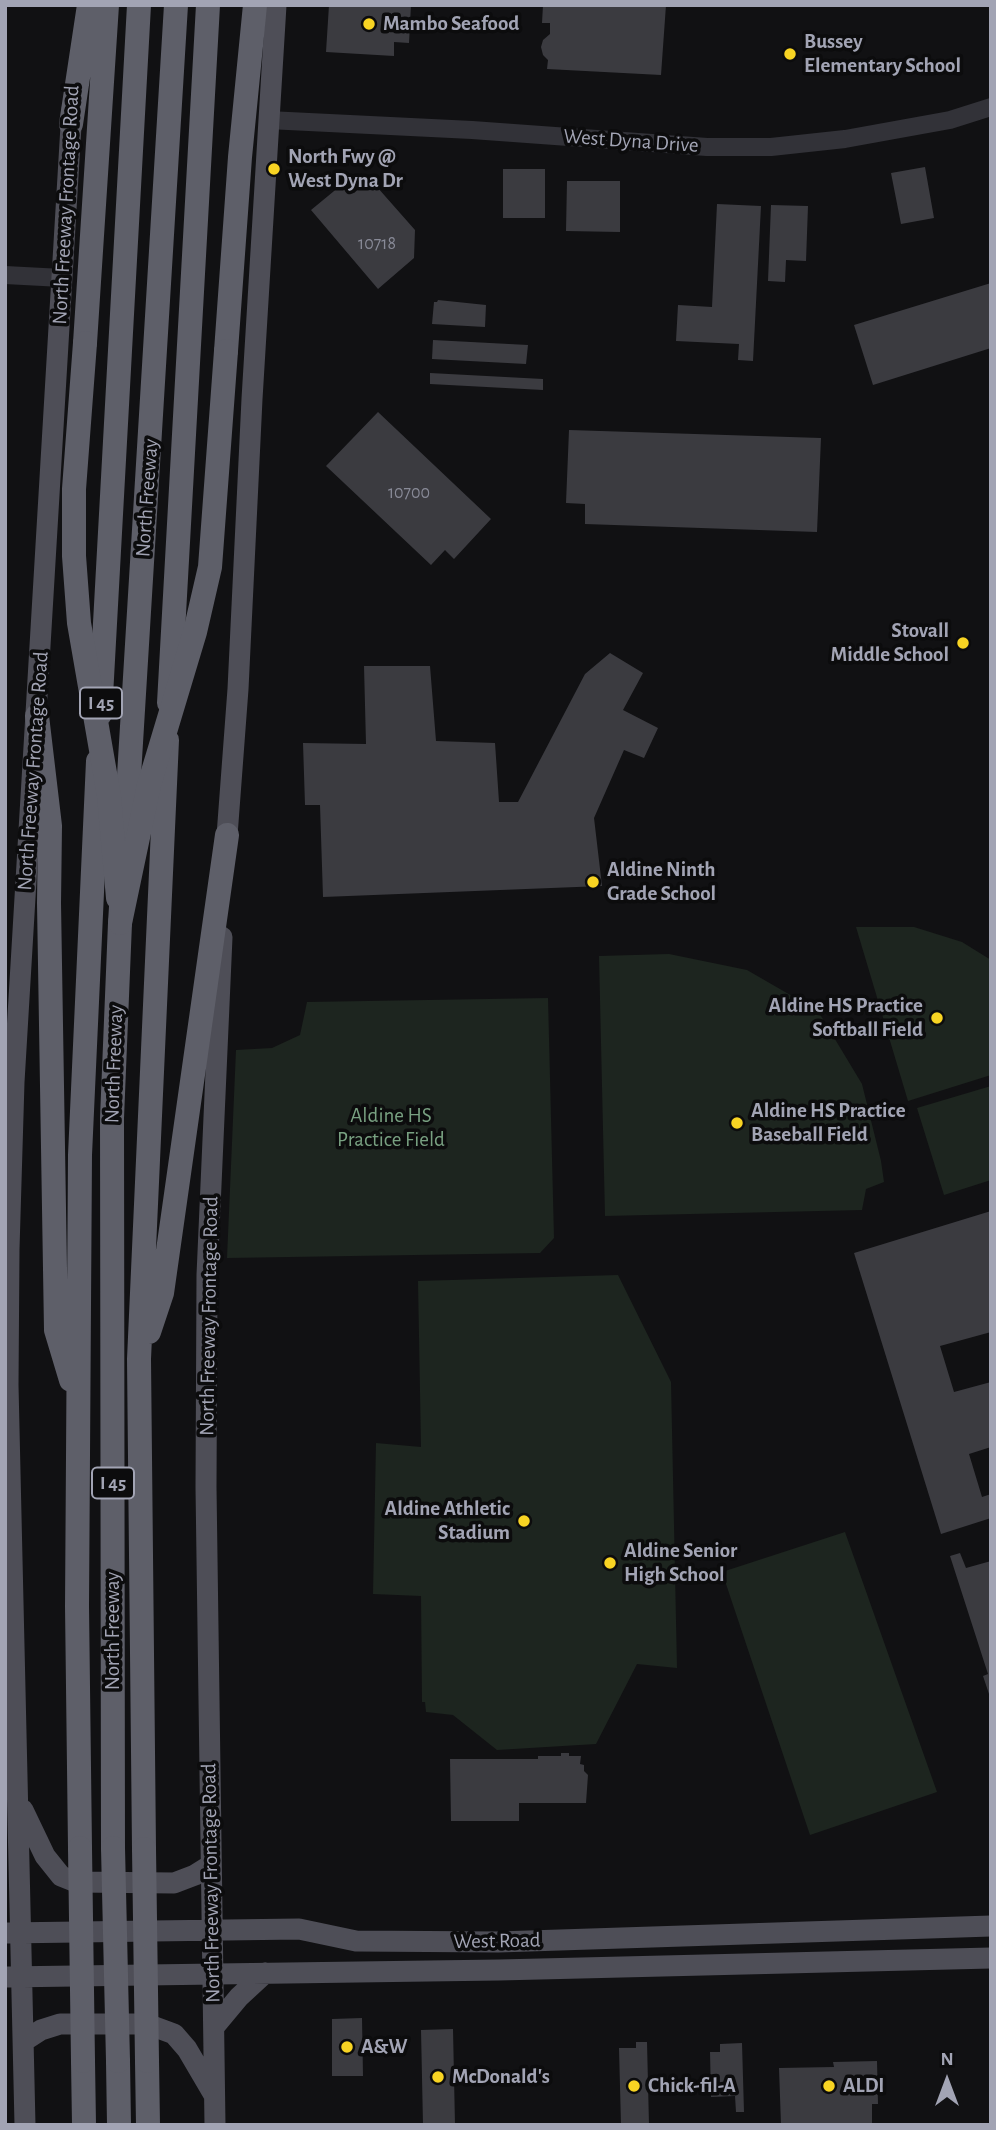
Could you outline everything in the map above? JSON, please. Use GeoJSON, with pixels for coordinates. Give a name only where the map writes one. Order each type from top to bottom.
{"type":"FeatureCollection","features":[{"type":"Feature","properties":{"kind":"highway"},"geometry":{"type":"LineString","coordinates":[[71,124],[89,5]]}},
{"type":"Feature","properties":{"kind":"highway"},"geometry":{"type":"LineString","coordinates":[[107,5],[74,489],[74,556],[79,623],[109,796],[120,923]]}},
{"type":"Feature","properties":{"kind":"highway","name":"North Freeway"},"geometry":{"type":"LineString","coordinates":[[84,2125],[77,1606],[80,1155],[89,923],[139,5]]}},
{"type":"Feature","properties":{"kind":"highway","name":"North Freeway"},"geometry":{"type":"LineString","coordinates":[[120,2125],[113,1848],[112,1118],[120,923],[176,5]]}},
{"type":"Feature","properties":{"kind":"highway","name":"North Freeway"},"geometry":{"type":"LineString","coordinates":[[148,2125],[139,1359],[160,867],[208,5]]}},
{"type":"Feature","properties":{"kind":"highway"},"geometry":{"type":"LineString","coordinates":[[120,923],[149,785],[195,632],[210,567],[240,157],[255,5]]}},
{"type":"Feature","properties":{"kind":"highway"},"geometry":{"type":"LineString","coordinates":[[37,716],[50,826],[56,1330],[78,1401]]}},
{"type":"Feature","properties":{"kind":"highway"},"geometry":{"type":"LineString","coordinates":[[139,1359],[162,1293],[227,835]]}},
{"type":"Feature","properties":{"kind":"main road","name":"North Freeway Frontage Road"},"geometry":{"type":"LineString","coordinates":[[25,2125],[24,2041],[14,1977],[19,1802],[9,1399],[9,1249],[14,1082],[78,5]]}},
{"type":"Feature","properties":{"kind":"main road","name":"North Freeway Frontage Road"},"geometry":{"type":"LineString","coordinates":[[215,2125],[206,1487],[207,1275],[227,835],[238,689],[276,5]]}},
{"type":"Feature","properties":{"kind":"main road"},"geometry":{"type":"LineString","coordinates":[[19,1802],[46,1856],[61,1876],[76,1882],[174,1883],[211,1865]]}},
{"type":"Feature","properties":{"kind":"main road","name":"West Road"},"geometry":{"type":"LineString","coordinates":[[14,1933],[299,1929],[356,1941],[498,1942],[991,1926]]}},
{"type":"Feature","properties":{"kind":"main road"},"geometry":{"type":"LineString","coordinates":[[356,1941],[358,1972]]}},
{"type":"Feature","properties":{"kind":"main road"},"geometry":{"type":"LineString","coordinates":[[498,1942],[499,1970]]}},
{"type":"Feature","properties":{"kind":"main road","name":"West Road"},"geometry":{"type":"LineString","coordinates":[[14,1977],[499,1970],[991,1958]]}},
{"type":"Feature","properties":{"kind":"main road"},"geometry":{"type":"LineString","coordinates":[[214,2026],[265,1973]]}},
{"type":"Feature","properties":{"kind":"main road"},"geometry":{"type":"LineString","coordinates":[[24,2041],[41,2030],[60,2024],[147,2024],[174,2034],[187,2049],[215,2097]]}},
{"type":"Feature","properties":{"kind":"street","name":"West Dyna Drive"},"geometry":{"type":"LineString","coordinates":[[268,120],[472,130],[707,147],[771,147],[845,139],[950,120],[991,107]]}},
{"type":"Feature","properties":{"kind":"street"},"geometry":{"type":"LineString","coordinates":[[5,275],[62,278]]}},
{"type":"Feature","properties":{"kind":"green space","name":"Aldine HS Practice Softball Field"},"geometry":{"type":"Polygon","coordinates":[[[856,927],[914,927],[962,942],[991,960],[991,1075],[908,1101],[856,927]]]}},
{"type":"Feature","properties":{"kind":"green space","name":"Aldine HS Practice Baseball Field"},"geometry":{"type":"Polygon","coordinates":[[[669,954],[747,970],[818,1011],[862,1084],[881,1161],[884,1182],[866,1189],[862,1210],[605,1216],[599,956],[669,954]]]}},
{"type":"Feature","properties":{"kind":"green space","name":"Aldine HS Practice Field"},"geometry":{"type":"Polygon","coordinates":[[[548,998],[554,1238],[540,1253],[227,1258],[236,1050],[272,1048],[300,1035],[307,1002],[548,998]]]}},
{"type":"Feature","properties":{"kind":"green space"},"geometry":{"type":"Polygon","coordinates":[[[991,1086],[991,1180],[944,1195],[917,1108],[991,1086]]]}},
{"type":"Feature","properties":{"kind":"green space","name":"Aldine Athletic Stadium"},"geometry":{"type":"Polygon","coordinates":[[[618,1275],[671,1382],[677,1668],[637,1664],[596,1744],[497,1750],[453,1715],[426,1712],[425,1702],[422,1702],[421,1596],[373,1594],[376,1443],[421,1447],[418,1281],[618,1275]]]}},
{"type":"Feature","properties":{"kind":"green space"},"geometry":{"type":"Polygon","coordinates":[[[845,1532],[937,1792],[810,1835],[722,1572],[845,1532]]]}},
{"type":"Feature","properties":{"kind":"building","name":"Mambo Seafood"},"geometry":{"type":"Polygon","coordinates":[[[329,5],[411,5],[409,43],[394,42],[394,56],[326,52],[329,5]]]}},
{"type":"Feature","properties":{"kind":"building"},"geometry":{"type":"Polygon","coordinates":[[[543,5],[666,5],[661,75],[547,69],[548,60],[541,47],[543,40],[550,34],[550,23],[542,23],[543,5]]]}},
{"type":"Feature","properties":{"kind":"building"},"geometry":{"type":"Polygon","coordinates":[[[925,167],[934,218],[901,224],[891,173],[925,167]]]}},
{"type":"Feature","properties":{"kind":"building"},"geometry":{"type":"Polygon","coordinates":[[[503,169],[545,169],[545,218],[503,218],[503,169]]]}},
{"type":"Feature","properties":{"kind":"building"},"geometry":{"type":"Polygon","coordinates":[[[370,179],[415,230],[414,258],[378,289],[311,210],[345,182],[354,193],[370,179]]]}},
{"type":"Feature","properties":{"kind":"building"},"geometry":{"type":"Polygon","coordinates":[[[567,181],[620,181],[620,232],[566,231],[567,181]]]}},
{"type":"Feature","properties":{"kind":"building"},"geometry":{"type":"Polygon","coordinates":[[[717,204],[761,206],[753,361],[738,360],[739,344],[676,341],[678,305],[712,307],[717,204]]]}},
{"type":"Feature","properties":{"kind":"building"},"geometry":{"type":"Polygon","coordinates":[[[771,205],[808,206],[806,261],[786,260],[785,282],[768,281],[771,205]]]}},
{"type":"Feature","properties":{"kind":"building"},"geometry":{"type":"Polygon","coordinates":[[[991,283],[991,348],[873,385],[854,325],[991,283]]]}},
{"type":"Feature","properties":{"kind":"building"},"geometry":{"type":"Polygon","coordinates":[[[438,300],[486,305],[485,327],[432,324],[434,302],[438,300]]]}},
{"type":"Feature","properties":{"kind":"building"},"geometry":{"type":"Polygon","coordinates":[[[433,340],[528,345],[526,364],[432,359],[433,340]]]}},
{"type":"Feature","properties":{"kind":"building"},"geometry":{"type":"Polygon","coordinates":[[[430,373],[543,379],[543,390],[430,384],[430,373]]]}},
{"type":"Feature","properties":{"kind":"building"},"geometry":{"type":"Polygon","coordinates":[[[378,412],[491,519],[454,559],[445,550],[431,565],[326,466],[378,412]]]}},
{"type":"Feature","properties":{"kind":"building"},"geometry":{"type":"Polygon","coordinates":[[[569,430],[821,438],[817,532],[585,524],[585,504],[566,503],[569,430]]]}},
{"type":"Feature","properties":{"kind":"building"},"geometry":{"type":"Polygon","coordinates":[[[610,653],[643,673],[623,710],[658,728],[644,758],[624,750],[594,818],[602,886],[323,897],[320,805],[305,805],[303,743],[366,744],[364,666],[430,666],[436,741],[495,743],[499,802],[518,802],[585,674],[610,653]]]}},
{"type":"Feature","properties":{"kind":"building"},"geometry":{"type":"Polygon","coordinates":[[[991,1211],[991,1332],[940,1346],[954,1392],[991,1382],[991,1447],[969,1454],[982,1497],[991,1494],[991,1518],[941,1534],[854,1253],[991,1211]]]}},
{"type":"Feature","properties":{"kind":"building"},"geometry":{"type":"Polygon","coordinates":[[[960,1553],[966,1568],[991,1561],[991,1700],[983,1676],[988,1674],[950,1556],[960,1553]]]}},
{"type":"Feature","properties":{"kind":"building"},"geometry":{"type":"Polygon","coordinates":[[[561,1753],[581,1756],[580,1764],[584,1765],[584,1771],[588,1775],[586,1803],[519,1803],[519,1821],[451,1821],[450,1759],[538,1759],[538,1756],[561,1756],[561,1753]]]}},
{"type":"Feature","properties":{"kind":"building"},"geometry":{"type":"Polygon","coordinates":[[[362,2018],[363,2076],[332,2076],[332,2019],[362,2018]]]}},
{"type":"Feature","properties":{"kind":"building","name":"McDonald's"},"geometry":{"type":"Polygon","coordinates":[[[453,2029],[455,2125],[423,2125],[421,2030],[453,2029]]]}},
{"type":"Feature","properties":{"kind":"building","name":"Chick-fil-A"},"geometry":{"type":"Polygon","coordinates":[[[636,2042],[647,2042],[649,2125],[621,2125],[619,2048],[636,2048],[636,2042]]]}},
{"type":"Feature","properties":{"kind":"building"},"geometry":{"type":"Polygon","coordinates":[[[742,2043],[744,2112],[736,2112],[735,2096],[711,2097],[710,2052],[720,2052],[720,2044],[742,2043]]]}},
{"type":"Feature","properties":{"kind":"building","name":"ALDI"},"geometry":{"type":"Polygon","coordinates":[[[877,2061],[878,2104],[872,2104],[872,2125],[781,2125],[779,2068],[834,2067],[833,2062],[877,2061]]]}},
{"type":"Feature","properties":{"kind":"place","name":"Mambo Seafood"},"geometry":{"type":"Point","coordinates":[369,24]}},
{"type":"Feature","properties":{"kind":"place","name":"Bussey Elementary School"},"geometry":{"type":"Point","coordinates":[790,54]}},
{"type":"Feature","properties":{"kind":"place","name":"North Fwy @ West Dyna Dr"},"geometry":{"type":"Point","coordinates":[274,169]}},
{"type":"Feature","properties":{"kind":"place","name":"Stovall Middle School"},"geometry":{"type":"Point","coordinates":[963,643]}},
{"type":"Feature","properties":{"kind":"place","name":"Aldine Ninth Grade School"},"geometry":{"type":"Point","coordinates":[593,882]}},
{"type":"Feature","properties":{"kind":"place","name":"Aldine HS Practice Softball Field"},"geometry":{"type":"Point","coordinates":[937,1018]}},
{"type":"Feature","properties":{"kind":"place","name":"Aldine HS Practice Baseball Field"},"geometry":{"type":"Point","coordinates":[737,1123]}},
{"type":"Feature","properties":{"kind":"place","name":"Aldine Athletic Stadium"},"geometry":{"type":"Point","coordinates":[524,1521]}},
{"type":"Feature","properties":{"kind":"place","name":"Aldine Senior High School"},"geometry":{"type":"Point","coordinates":[610,1563]}},
{"type":"Feature","properties":{"kind":"place","name":"A&W"},"geometry":{"type":"Point","coordinates":[347,2047]}},
{"type":"Feature","properties":{"kind":"place","name":"McDonald's"},"geometry":{"type":"Point","coordinates":[438,2077]}},
{"type":"Feature","properties":{"kind":"place","name":"Chick-fil-A"},"geometry":{"type":"Point","coordinates":[634,2086]}},
{"type":"Feature","properties":{"kind":"place","name":"ALDI"},"geometry":{"type":"Point","coordinates":[829,2086]}}]}
